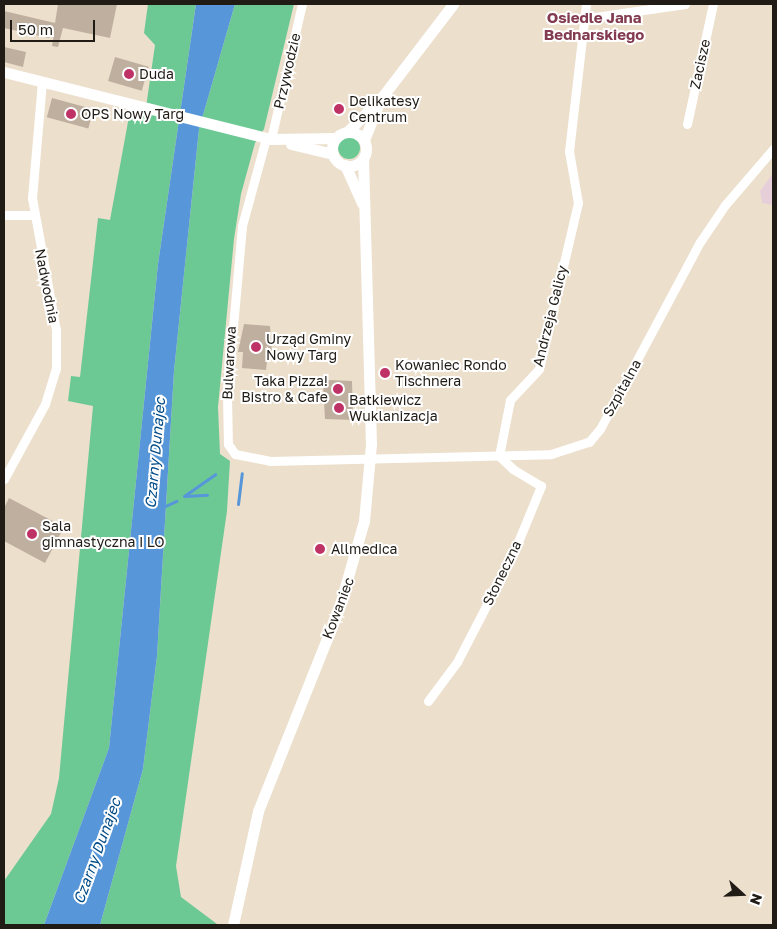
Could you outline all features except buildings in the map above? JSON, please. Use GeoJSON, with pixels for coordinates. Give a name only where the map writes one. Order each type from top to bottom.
{"type":"FeatureCollection","features":[{"type":"Feature","properties":{"kind":"street","name":"Przywodzie"},"geometry":{"type":"LineString","coordinates":[[270,138],[302,4]]}},
{"type":"Feature","properties":{"kind":"street"},"geometry":{"type":"LineString","coordinates":[[270,138],[336,138],[347,132],[382,97],[452,4]]}},
{"type":"Feature","properties":{"kind":"street","name":"Andrzeja Galicy"},"geometry":{"type":"LineString","coordinates":[[498,456],[510,400],[539,369],[578,203],[570,166],[588,18],[586,4]]}},
{"type":"Feature","properties":{"kind":"street"},"geometry":{"type":"LineString","coordinates":[[588,18],[685,4]]}},
{"type":"Feature","properties":{"kind":"street","name":"Zacisze"},"geometry":{"type":"LineString","coordinates":[[687,124],[713,4]]}},
{"type":"Feature","properties":{"kind":"street"},"geometry":{"type":"LineString","coordinates":[[4,72],[333,154],[345,165],[355,165],[363,159],[364,140],[382,97]]}},
{"type":"Feature","properties":{"kind":"street","name":"Nadwodnia"},"geometry":{"type":"LineString","coordinates":[[4,479],[44,404],[56,369],[56,330],[34,215],[33,160],[42,82]]}},
{"type":"Feature","properties":{"kind":"street"},"geometry":{"type":"LineString","coordinates":[[347,132],[364,140]]}},
{"type":"Feature","properties":{"kind":"street","name":"Bulwarowa"},"geometry":{"type":"LineString","coordinates":[[270,138],[242,226],[227,371],[228,444],[235,454],[270,461],[371,458]]}},
{"type":"Feature","properties":{"kind":"street"},"geometry":{"type":"LineString","coordinates":[[333,154],[336,138]]}},
{"type":"Feature","properties":{"kind":"street","name":"Szpitalna"},"geometry":{"type":"LineString","coordinates":[[371,458],[498,456],[568,451],[595,437],[700,242],[725,205],[773,149]]}},
{"type":"Feature","properties":{"kind":"street","name":"Kowaniec"},"geometry":{"type":"LineString","coordinates":[[233,925],[258,812],[353,569],[364,521],[371,458],[363,159]]}},
{"type":"Feature","properties":{"kind":"street","name":"Kowaniec"},"geometry":{"type":"LineString","coordinates":[[345,165],[366,217]]}},
{"type":"Feature","properties":{"kind":"street"},"geometry":{"type":"LineString","coordinates":[[4,215],[34,215]]}},
{"type":"Feature","properties":{"kind":"street","name":"Słoneczna"},"geometry":{"type":"LineString","coordinates":[[428,701],[462,653],[513,554],[542,486],[513,470],[498,456]]}},
{"type":"Feature","properties":{"kind":"shaded area"},"geometry":{"type":"Polygon","coordinates":[[[773,173],[773,205],[762,203],[760,191],[773,173]]]}},
{"type":"Feature","properties":{"kind":"green space"},"geometry":{"type":"Polygon","coordinates":[[[148,4],[196,4],[158,264],[109,748],[44,925],[4,925],[4,881],[51,814],[59,778],[93,406],[68,401],[71,376],[80,377],[98,218],[110,220],[130,111],[145,114],[155,45],[144,33],[148,4]]]}},
{"type":"Feature","properties":{"kind":"green space"},"geometry":{"type":"Polygon","coordinates":[[[235,4],[294,4],[264,129],[255,143],[241,194],[234,239],[218,407],[220,454],[230,461],[227,511],[176,866],[181,897],[217,924],[100,925],[143,769],[157,656],[174,371],[199,129],[235,4]]]}},
{"type":"Feature","properties":{"kind":"green space"},"geometry":{"type":"Polygon","coordinates":[[[349,137],[357,140],[360,148],[357,156],[349,159],[341,156],[338,148],[341,140],[349,137]]]}},
{"type":"Feature","properties":{"kind":"water","name":"Czarny Dunajec"},"geometry":{"type":"Polygon","coordinates":[[[196,4],[235,4],[199,129],[174,371],[157,656],[143,769],[100,925],[44,925],[109,748],[158,264],[196,4]]]}},
{"type":"Feature","properties":{"kind":"waterway"},"geometry":{"type":"LineString","coordinates":[[238,504],[242,473]]}},
{"type":"Feature","properties":{"kind":"waterway"},"geometry":{"type":"LineString","coordinates":[[184,496],[215,474]]}},
{"type":"Feature","properties":{"kind":"waterway"},"geometry":{"type":"LineString","coordinates":[[185,496],[207,495]]}},
{"type":"Feature","properties":{"kind":"waterway","name":"Czarny Dunajec"},"geometry":{"type":"LineString","coordinates":[[161,508],[176,501]]}},
{"type":"Feature","properties":{"kind":"place","name":"Duda"},"geometry":{"type":"Point","coordinates":[129,74]}},
{"type":"Feature","properties":{"kind":"place","name":"Delikatesy Centrum"},"geometry":{"type":"Point","coordinates":[339,109]}},
{"type":"Feature","properties":{"kind":"place","name":"OPS Nowy Targ"},"geometry":{"type":"Point","coordinates":[71,114]}},
{"type":"Feature","properties":{"kind":"place","name":"Urząd Gminy Nowy Targ"},"geometry":{"type":"Point","coordinates":[256,347]}},
{"type":"Feature","properties":{"kind":"place","name":"Kowaniec Rondo Tischnera"},"geometry":{"type":"Point","coordinates":[385,373]}},
{"type":"Feature","properties":{"kind":"place","name":"Taka Pizza! Bistro & Cafe"},"geometry":{"type":"Point","coordinates":[338,389]}},
{"type":"Feature","properties":{"kind":"place","name":"Batkiewicz Wuklanizacja"},"geometry":{"type":"Point","coordinates":[339,408]}},
{"type":"Feature","properties":{"kind":"place","name":"Sala gimnastyczna I LO"},"geometry":{"type":"Point","coordinates":[32,534]}},
{"type":"Feature","properties":{"kind":"place","name":"Allmedica"},"geometry":{"type":"Point","coordinates":[320,549]}},
{"type":"Feature","properties":{"kind":"district","name":"Osiedle Jana Bednarskiego"},"geometry":{"type":"Point","coordinates":[594,26]}}]}
